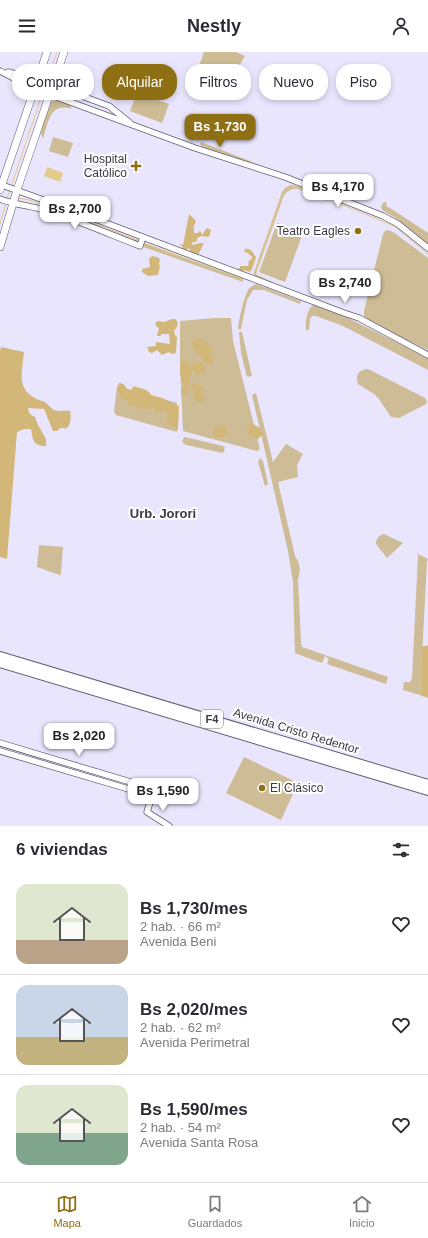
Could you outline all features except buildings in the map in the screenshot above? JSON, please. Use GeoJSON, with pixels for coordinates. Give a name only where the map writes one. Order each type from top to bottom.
{"type":"FeatureCollection","features":[{"type":"Feature","properties":{"kind":"highway","name":"Avenida Cristo Redentor"},"geometry":{"type":"LineString","coordinates":[[0,656],[426,787]]}},
{"type":"Feature","properties":{"kind":"highway","name":"Avenida Cristo Redentor"},"geometry":{"type":"LineString","coordinates":[[0,663],[426,787]]}},
{"type":"Feature","properties":{"kind":"main road"},"geometry":{"type":"LineString","coordinates":[[44,64],[47,52]]}},
{"type":"Feature","properties":{"kind":"main road"},"geometry":{"type":"LineString","coordinates":[[60,64],[64,52]]}},
{"type":"Feature","properties":{"kind":"main road"},"geometry":{"type":"LineString","coordinates":[[2,187],[32,100]]}},
{"type":"Feature","properties":{"kind":"main road"},"geometry":{"type":"LineString","coordinates":[[0,247],[15,189],[47,100]]}},
{"type":"Feature","properties":{"kind":"street"},"geometry":{"type":"LineString","coordinates":[[0,70],[12,73]]}},
{"type":"Feature","properties":{"kind":"street"},"geometry":{"type":"LineString","coordinates":[[0,70],[12,77]]}},
{"type":"Feature","properties":{"kind":"street"},"geometry":{"type":"LineString","coordinates":[[65,100],[195,148],[285,178],[383,216],[398,224],[428,248]]}},
{"type":"Feature","properties":{"kind":"street"},"geometry":{"type":"LineString","coordinates":[[93,100],[109,106],[135,126]]}},
{"type":"Feature","properties":{"kind":"street"},"geometry":{"type":"LineString","coordinates":[[2,187],[15,189],[359,318],[428,355]]}},
{"type":"Feature","properties":{"kind":"street"},"geometry":{"type":"LineString","coordinates":[[0,200],[48,211],[140,246],[143,237]]}},
{"type":"Feature","properties":{"kind":"street"},"geometry":{"type":"LineString","coordinates":[[0,743],[154,789],[147,812],[169,826]]}},
{"type":"Feature","properties":{"kind":"street"},"geometry":{"type":"LineString","coordinates":[[0,751],[152,796]]}},
{"type":"Feature","properties":{"kind":"street"},"geometry":{"type":"LineString","coordinates":[[77,774],[79,766]]}},
{"type":"Feature","properties":{"kind":"shaded area"},"geometry":{"type":"Polygon","coordinates":[[[204,52],[236,52],[245,56],[240,64],[200,64],[204,52]]]}},
{"type":"Feature","properties":{"kind":"shaded area"},"geometry":{"type":"Polygon","coordinates":[[[54,100],[71,105],[71,109],[58,108],[54,111],[51,115],[43,139],[40,131],[51,102],[54,100]]]}},
{"type":"Feature","properties":{"kind":"shaded area"},"geometry":{"type":"Polygon","coordinates":[[[134,100],[157,100],[169,104],[162,123],[130,111],[134,100]]]}},
{"type":"Feature","properties":{"kind":"shaded area"},"geometry":{"type":"Polygon","coordinates":[[[53,137],[73,143],[68,157],[49,151],[53,137]]]}},
{"type":"Feature","properties":{"kind":"shaded area"},"geometry":{"type":"Polygon","coordinates":[[[201,142],[282,175],[208,149],[201,146],[201,142]]]}},
{"type":"Feature","properties":{"kind":"shaded area"},"geometry":{"type":"Polygon","coordinates":[[[47,167],[63,173],[60,182],[44,176],[47,167]]]}},
{"type":"Feature","properties":{"kind":"shaded area"},"geometry":{"type":"Polygon","coordinates":[[[291,185],[330,199],[328,201],[298,189],[292,189],[284,195],[256,274],[276,284],[254,276],[254,272],[282,192],[285,188],[291,185]]]}},
{"type":"Feature","properties":{"kind":"shaded area"},"geometry":{"type":"Polygon","coordinates":[[[384,202],[387,203],[386,206],[428,233],[428,244],[394,217],[382,210],[381,206],[384,202]]]}},
{"type":"Feature","properties":{"kind":"shaded area"},"geometry":{"type":"Polygon","coordinates":[[[189,214],[196,221],[193,228],[194,233],[198,233],[199,231],[202,235],[207,228],[211,230],[209,237],[201,236],[197,238],[197,241],[191,243],[193,245],[204,243],[198,255],[191,252],[189,248],[184,250],[180,244],[183,245],[189,214]]]}},
{"type":"Feature","properties":{"kind":"shaded area"},"geometry":{"type":"Polygon","coordinates":[[[277,223],[303,233],[285,282],[259,272],[277,223]]]}},
{"type":"Feature","properties":{"kind":"shaded area"},"geometry":{"type":"Polygon","coordinates":[[[387,230],[393,232],[428,258],[428,350],[364,319],[364,311],[382,238],[384,232],[387,230]]]}},
{"type":"Feature","properties":{"kind":"shaded area"},"geometry":{"type":"Polygon","coordinates":[[[133,239],[243,279],[243,282],[132,243],[133,239]]]}},
{"type":"Feature","properties":{"kind":"shaded area"},"geometry":{"type":"Polygon","coordinates":[[[245,249],[251,250],[256,257],[250,272],[244,270],[242,272],[236,269],[240,268],[240,266],[248,266],[249,260],[252,259],[248,253],[244,252],[245,249]]]}},
{"type":"Feature","properties":{"kind":"shaded area"},"geometry":{"type":"Polygon","coordinates":[[[152,256],[160,259],[160,267],[158,275],[148,276],[142,272],[142,269],[150,267],[149,259],[152,256]]]}},
{"type":"Feature","properties":{"kind":"shaded area"},"geometry":{"type":"Polygon","coordinates":[[[256,284],[301,301],[300,304],[264,290],[253,290],[247,300],[241,329],[238,329],[246,294],[252,286],[256,284]]]}},
{"type":"Feature","properties":{"kind":"shaded area"},"geometry":{"type":"Polygon","coordinates":[[[314,304],[348,318],[428,358],[428,370],[343,326],[316,316],[312,316],[310,319],[309,330],[306,330],[307,316],[314,304]]]}},
{"type":"Feature","properties":{"kind":"shaded area"},"geometry":{"type":"Polygon","coordinates":[[[231,318],[233,341],[260,449],[257,451],[183,431],[180,366],[180,321],[231,318]]]}},
{"type":"Feature","properties":{"kind":"shaded area"},"geometry":{"type":"Polygon","coordinates":[[[172,319],[177,320],[178,324],[174,331],[177,337],[176,353],[171,354],[169,352],[162,355],[157,350],[152,353],[149,352],[147,347],[156,346],[156,342],[170,344],[169,334],[161,334],[161,336],[157,336],[159,328],[155,324],[157,321],[164,322],[172,319]]]}},
{"type":"Feature","properties":{"kind":"shaded area"},"geometry":{"type":"Polygon","coordinates":[[[239,332],[242,332],[252,376],[247,377],[241,353],[239,332]]]}},
{"type":"Feature","properties":{"kind":"shaded area"},"geometry":{"type":"Polygon","coordinates":[[[200,339],[206,342],[213,351],[210,355],[214,360],[213,363],[209,365],[205,363],[203,360],[204,357],[200,356],[192,346],[192,343],[195,340],[200,339]]]}},
{"type":"Feature","properties":{"kind":"shaded area"},"geometry":{"type":"Polygon","coordinates":[[[1,347],[24,352],[22,381],[24,387],[33,397],[45,403],[54,410],[70,411],[71,415],[67,428],[60,428],[57,431],[53,431],[44,409],[28,408],[30,414],[35,417],[46,439],[46,446],[38,445],[34,442],[31,429],[24,429],[17,432],[7,559],[0,557],[1,347]]]}},
{"type":"Feature","properties":{"kind":"shaded area"},"geometry":{"type":"Polygon","coordinates":[[[182,361],[187,361],[191,367],[194,363],[200,361],[205,367],[206,371],[197,375],[191,369],[192,376],[189,378],[190,389],[186,391],[185,397],[181,395],[181,391],[185,385],[181,381],[183,376],[180,375],[180,366],[182,361]]]}},
{"type":"Feature","properties":{"kind":"shaded area"},"geometry":{"type":"Polygon","coordinates":[[[368,369],[425,398],[427,402],[426,404],[399,418],[391,417],[374,394],[358,384],[358,374],[362,370],[368,369]]]}},
{"type":"Feature","properties":{"kind":"shaded area"},"geometry":{"type":"Polygon","coordinates":[[[119,383],[125,385],[127,389],[131,390],[134,386],[144,389],[151,395],[162,398],[171,404],[179,406],[178,430],[167,423],[168,413],[163,410],[157,413],[153,407],[147,410],[140,407],[138,409],[134,405],[129,406],[127,400],[122,399],[120,393],[118,392],[117,389],[119,383]]]}},
{"type":"Feature","properties":{"kind":"shaded area"},"geometry":{"type":"Polygon","coordinates":[[[195,383],[203,388],[202,394],[205,400],[201,402],[195,401],[193,396],[195,393],[191,387],[191,384],[195,383]]]}},
{"type":"Feature","properties":{"kind":"shaded area"},"geometry":{"type":"Polygon","coordinates":[[[117,386],[177,403],[177,432],[116,415],[114,412],[117,386]]]}},
{"type":"Feature","properties":{"kind":"shaded area"},"geometry":{"type":"Polygon","coordinates":[[[256,393],[273,462],[286,444],[303,454],[297,465],[298,477],[278,482],[295,556],[300,567],[298,579],[302,647],[388,677],[386,684],[327,664],[329,659],[325,656],[322,663],[295,653],[293,582],[288,551],[252,395],[256,393]]]}},
{"type":"Feature","properties":{"kind":"shaded area"},"geometry":{"type":"Polygon","coordinates":[[[253,424],[260,428],[263,434],[258,439],[247,433],[248,426],[253,424]]]}},
{"type":"Feature","properties":{"kind":"shaded area"},"geometry":{"type":"Polygon","coordinates":[[[216,426],[225,426],[227,429],[226,435],[223,437],[216,437],[213,435],[213,431],[216,426]]]}},
{"type":"Feature","properties":{"kind":"shaded area"},"geometry":{"type":"Polygon","coordinates":[[[184,437],[223,446],[225,447],[224,451],[223,453],[186,445],[182,442],[184,437]]]}},
{"type":"Feature","properties":{"kind":"shaded area"},"geometry":{"type":"Polygon","coordinates":[[[260,458],[263,461],[268,484],[265,486],[258,462],[260,458]]]}},
{"type":"Feature","properties":{"kind":"shaded area"},"geometry":{"type":"Polygon","coordinates":[[[384,534],[403,543],[387,558],[376,544],[378,538],[384,534]]]}},
{"type":"Feature","properties":{"kind":"shaded area"},"geometry":{"type":"Polygon","coordinates":[[[39,545],[63,547],[60,575],[37,567],[39,545]]]}},
{"type":"Feature","properties":{"kind":"shaded area"},"geometry":{"type":"Polygon","coordinates":[[[416,553],[428,559],[420,695],[403,690],[404,682],[410,682],[412,678],[418,555],[416,553]]]}},
{"type":"Feature","properties":{"kind":"shaded area"},"geometry":{"type":"Polygon","coordinates":[[[428,645],[428,698],[420,695],[422,647],[428,645]]]}},
{"type":"Feature","properties":{"kind":"shaded area","name":"El Clásico"},"geometry":{"type":"Polygon","coordinates":[[[244,757],[298,783],[281,820],[226,793],[244,757]]]}},
{"type":"Feature","properties":{"kind":"waterway"},"geometry":{"type":"LineString","coordinates":[[53,64],[57,52]]}},
{"type":"Feature","properties":{"kind":"waterway"},"geometry":{"type":"LineString","coordinates":[[11,187],[40,100]]}},
{"type":"Feature","properties":{"kind":"waterway"},"geometry":{"type":"LineString","coordinates":[[256,271],[281,197],[289,188],[297,187],[331,200]]}},
{"type":"Feature","properties":{"kind":"waterway"},"geometry":{"type":"LineString","coordinates":[[7,198],[10,190]]}},
{"type":"Feature","properties":{"kind":"waterway"},"geometry":{"type":"LineString","coordinates":[[18,198],[29,200],[138,240]]}},
{"type":"Feature","properties":{"kind":"waterway"},"geometry":{"type":"LineString","coordinates":[[333,201],[394,226],[428,254]]}},
{"type":"Feature","properties":{"kind":"waterway"},"geometry":{"type":"LineString","coordinates":[[0,224],[6,203]]}},
{"type":"Feature","properties":{"kind":"waterway"},"geometry":{"type":"LineString","coordinates":[[144,243],[243,279]]}},
{"type":"Feature","properties":{"kind":"place","name":"Hospital Católico"},"geometry":{"type":"Point","coordinates":[136,166]}},
{"type":"Feature","properties":{"kind":"place","name":"Teatro Eagles"},"geometry":{"type":"Point","coordinates":[358,231]}},
{"type":"Feature","properties":{"kind":"place","name":"El Clásico"},"geometry":{"type":"Point","coordinates":[262,788]}},
{"type":"Feature","properties":{"kind":"district","name":"Urb. Jorori"},"geometry":{"type":"Point","coordinates":[163,513]}}]}
